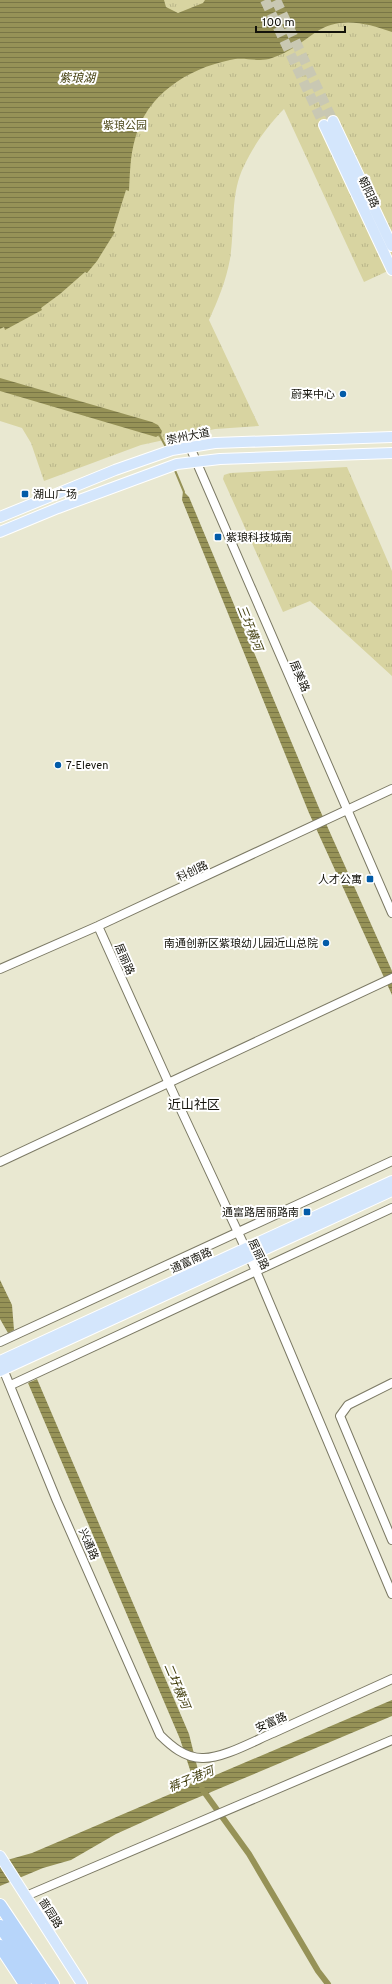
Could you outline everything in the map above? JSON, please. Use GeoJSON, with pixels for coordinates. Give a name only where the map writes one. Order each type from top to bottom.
{"type":"FeatureCollection","features":[{"type":"Feature","properties":{"kind":"highway"},"geometry":{"type":"LineString","coordinates":[[0,1905],[53,1984]]}},
{"type":"Feature","properties":{"kind":"highway"},"geometry":{"type":"LineString","coordinates":[[0,1926],[39,1984]]}},
{"type":"Feature","properties":{"kind":"highway"},"geometry":{"type":"LineString","coordinates":[[0,1946],[25,1984]]}},
{"type":"Feature","properties":{"kind":"highway"},"geometry":{"type":"LineString","coordinates":[[0,1961],[16,1984]]}},
{"type":"Feature","properties":{"kind":"main road","name":"朝阳路"},"geometry":{"type":"LineString","coordinates":[[392,246],[329,123],[392,270]]}},
{"type":"Feature","properties":{"kind":"main road","name":"崇州大道"},"geometry":{"type":"LineString","coordinates":[[0,517],[108,473],[172,450],[215,443],[392,437]]}},
{"type":"Feature","properties":{"kind":"main road"},"geometry":{"type":"LineString","coordinates":[[0,532],[58,508],[177,464],[220,459],[392,454]]}},
{"type":"Feature","properties":{"kind":"main road","name":"通富南路"},"geometry":{"type":"LineString","coordinates":[[247,1253],[392,1181]]}},
{"type":"Feature","properties":{"kind":"main road","name":"通富南路"},"geometry":{"type":"LineString","coordinates":[[1,1365],[247,1253],[392,1191]]}},
{"type":"Feature","properties":{"kind":"main road","name":"啬园路"},"geometry":{"type":"LineString","coordinates":[[0,1856],[82,1984]]}},
{"type":"Feature","properties":{"kind":"street","name":"居美路"},"geometry":{"type":"LineString","coordinates":[[190,447],[195,462],[392,913]]}},
{"type":"Feature","properties":{"kind":"street","name":"科创路"},"geometry":{"type":"LineString","coordinates":[[0,969],[98,926],[392,789]]}},
{"type":"Feature","properties":{"kind":"street","name":"居丽路"},"geometry":{"type":"LineString","coordinates":[[98,926],[237,1233],[256,1271],[392,1594]]}},
{"type":"Feature","properties":{"kind":"street"},"geometry":{"type":"LineString","coordinates":[[0,1162],[392,978]]}},
{"type":"Feature","properties":{"kind":"street"},"geometry":{"type":"LineString","coordinates":[[0,1342],[392,1161]]}},
{"type":"Feature","properties":{"kind":"street"},"geometry":{"type":"LineString","coordinates":[[11,1385],[392,1208]]}},
{"type":"Feature","properties":{"kind":"street","name":"兴通路"},"geometry":{"type":"LineString","coordinates":[[1,1365],[11,1385],[57,1501],[160,1735]]}},
{"type":"Feature","properties":{"kind":"street"},"geometry":{"type":"LineString","coordinates":[[392,1384],[348,1405],[340,1416],[392,1540]]}},
{"type":"Feature","properties":{"kind":"street","name":"安富路"},"geometry":{"type":"LineString","coordinates":[[160,1735],[182,1753],[202,1758],[219,1755],[249,1744],[392,1679]]}},
{"type":"Feature","properties":{"kind":"street"},"geometry":{"type":"LineString","coordinates":[[26,1896],[392,1740]]}},
{"type":"Feature","properties":{"kind":"green space","name":"紫琅公园"},"geometry":{"type":"Polygon","coordinates":[[[0,0],[392,0],[392,269],[364,282],[284,109],[267,128],[257,143],[248,158],[240,177],[235,199],[230,259],[216,305],[209,320],[259,426],[215,429],[141,445],[44,481],[31,443],[22,428],[0,421],[0,0]]]}},
{"type":"Feature","properties":{"kind":"green space"},"geometry":{"type":"Polygon","coordinates":[[[347,467],[392,571],[392,676],[310,601],[283,612],[223,479],[224,475],[230,473],[347,467]]]}},
{"type":"Feature","properties":{"kind":"water","name":"紫琅湖"},"geometry":{"type":"Polygon","coordinates":[[[0,0],[164,0],[166,7],[178,13],[203,3],[205,0],[392,0],[392,32],[363,24],[334,24],[316,32],[295,47],[278,56],[262,60],[235,59],[214,64],[184,77],[170,86],[148,109],[140,123],[132,152],[129,191],[126,190],[113,231],[115,232],[97,261],[87,273],[85,272],[41,308],[42,310],[5,330],[4,327],[0,329],[0,0]]]}},
{"type":"Feature","properties":{"kind":"water"},"geometry":{"type":"Polygon","coordinates":[[[0,378],[152,422],[158,425],[162,431],[161,434],[156,437],[0,391],[0,378]]]}},
{"type":"Feature","properties":{"kind":"water"},"geometry":{"type":"Polygon","coordinates":[[[183,491],[189,497],[319,808],[392,971],[392,995],[309,813],[182,500],[183,491]]]}},
{"type":"Feature","properties":{"kind":"water"},"geometry":{"type":"Polygon","coordinates":[[[0,1280],[12,1305],[14,1330],[8,1333],[0,1319],[0,1280]]]}},
{"type":"Feature","properties":{"kind":"water"},"geometry":{"type":"Polygon","coordinates":[[[37,1379],[189,1734],[198,1770],[204,1780],[392,1700],[392,1716],[185,1803],[116,1834],[71,1860],[43,1868],[0,1886],[0,1862],[32,1853],[189,1786],[193,1779],[180,1739],[28,1383],[37,1379]]]}},
{"type":"Feature","properties":{"kind":"waterway","name":"三圩横河"},"geometry":{"type":"LineString","coordinates":[[159,434],[167,449]]}},
{"type":"Feature","properties":{"kind":"waterway","name":"三圩横河"},"geometry":{"type":"LineString","coordinates":[[174,468],[184,492]]}},
{"type":"Feature","properties":{"kind":"waterway","name":"二圩横河"},"geometry":{"type":"LineString","coordinates":[[202,1789],[249,1854],[318,1971],[328,1984]]}},
{"type":"Feature","properties":{"kind":"tunnel"},"geometry":{"type":"LineString","coordinates":[[265,0],[324,125]]}},
{"type":"Feature","properties":{"kind":"tunnel"},"geometry":{"type":"LineString","coordinates":[[276,0],[333,121]]}},
{"type":"Feature","properties":{"kind":"place","name":"蔚来中心"},"geometry":{"type":"Point","coordinates":[343,394]}},
{"type":"Feature","properties":{"kind":"place","name":"湖山广场"},"geometry":{"type":"Point","coordinates":[25,494]}},
{"type":"Feature","properties":{"kind":"place","name":"紫琅科技城南"},"geometry":{"type":"Point","coordinates":[218,537]}},
{"type":"Feature","properties":{"kind":"place","name":"7-Eleven"},"geometry":{"type":"Point","coordinates":[58,765]}},
{"type":"Feature","properties":{"kind":"place","name":"人才公寓"},"geometry":{"type":"Point","coordinates":[370,879]}},
{"type":"Feature","properties":{"kind":"place","name":"南通创新区紫琅幼儿园近山总院"},"geometry":{"type":"Point","coordinates":[326,943]}},
{"type":"Feature","properties":{"kind":"place","name":"通富路居丽路南"},"geometry":{"type":"Point","coordinates":[307,1212]}},
{"type":"Feature","properties":{"kind":"district","name":"近山社区"},"geometry":{"type":"Point","coordinates":[194,1104]}},
{"type":"Feature","properties":{"kind":"water label","name":"裤子港河"},"geometry":{"type":"Point","coordinates":[191,1779]}}]}
